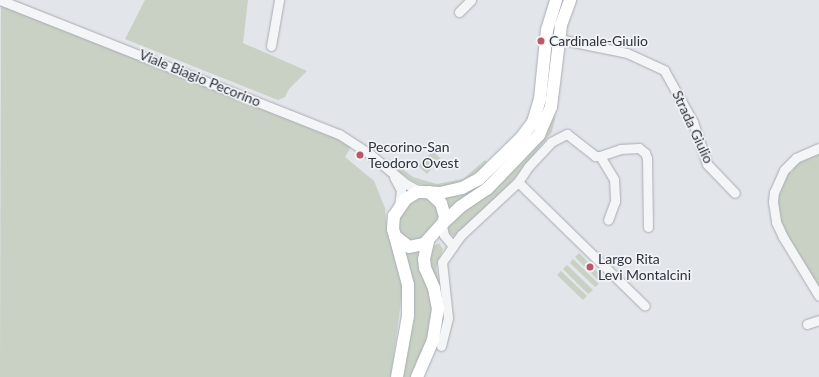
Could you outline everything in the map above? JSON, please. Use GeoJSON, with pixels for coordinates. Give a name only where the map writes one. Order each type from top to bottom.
{"type":"FeatureCollection","features":[{"type":"Feature","properties":{"kind":"main road"},"geometry":{"type":"LineString","coordinates":[[397,377],[408,316],[408,285],[392,222],[399,207],[410,195],[462,188],[479,180],[533,122],[541,95],[547,30],[556,0]]}},
{"type":"Feature","properties":{"kind":"main road"},"geometry":{"type":"LineString","coordinates":[[417,377],[433,340],[438,309],[434,288],[425,268],[424,259],[430,240],[442,224],[460,206],[487,189],[539,135],[551,107],[563,14],[570,0]]}},
{"type":"Feature","properties":{"kind":"main road"},"geometry":{"type":"LineString","coordinates":[[425,192],[441,202],[445,217],[442,224]]}},
{"type":"Feature","properties":{"kind":"main road"},"geometry":{"type":"LineString","coordinates":[[395,236],[409,247],[418,247],[430,240]]}},
{"type":"Feature","properties":{"kind":"street","name":"Viale Biagio Pecorino"},"geometry":{"type":"LineString","coordinates":[[2,0],[334,132],[363,148],[391,172]]}},
{"type":"Feature","properties":{"kind":"street"},"geometry":{"type":"LineString","coordinates":[[272,46],[279,0]]}},
{"type":"Feature","properties":{"kind":"street"},"geometry":{"type":"LineString","coordinates":[[459,12],[471,0]]}},
{"type":"Feature","properties":{"kind":"street","name":"Strada Giulio"},"geometry":{"type":"LineString","coordinates":[[559,39],[626,53],[664,70],[693,122],[708,164],[735,193]]}},
{"type":"Feature","properties":{"kind":"street"},"geometry":{"type":"LineString","coordinates":[[441,346],[448,318],[442,262],[450,244],[518,182],[528,167],[551,142],[563,134],[572,136],[591,154],[600,156],[620,149],[639,148],[645,153],[647,158],[648,227]]}},
{"type":"Feature","properties":{"kind":"street"},"geometry":{"type":"LineString","coordinates":[[819,148],[796,158],[784,170],[774,192],[773,202],[776,222],[783,237],[819,296]]}},
{"type":"Feature","properties":{"kind":"street"},"geometry":{"type":"LineString","coordinates":[[600,156],[614,179],[615,201],[608,220]]}},
{"type":"Feature","properties":{"kind":"street"},"geometry":{"type":"LineString","coordinates":[[391,172],[425,192]]}},
{"type":"Feature","properties":{"kind":"street"},"geometry":{"type":"LineString","coordinates":[[391,172],[401,190],[399,207]]}},
{"type":"Feature","properties":{"kind":"street"},"geometry":{"type":"LineString","coordinates":[[518,182],[645,306]]}},
{"type":"Feature","properties":{"kind":"street"},"geometry":{"type":"LineString","coordinates":[[442,224],[450,244]]}},
{"type":"Feature","properties":{"kind":"street"},"geometry":{"type":"LineString","coordinates":[[430,240],[450,244]]}},
{"type":"Feature","properties":{"kind":"street"},"geometry":{"type":"LineString","coordinates":[[807,324],[819,320]]}},
{"type":"Feature","properties":{"kind":"shaded area"},"geometry":{"type":"Polygon","coordinates":[[[145,0],[248,0],[243,43],[307,71],[289,89],[285,97],[278,100],[125,39],[145,0]]]}},
{"type":"Feature","properties":{"kind":"shaded area"},"geometry":{"type":"Polygon","coordinates":[[[561,0],[565,0],[549,97],[542,123],[484,185],[449,211],[444,199],[527,137],[561,0]]]}},
{"type":"Feature","properties":{"kind":"shaded area"},"geometry":{"type":"Polygon","coordinates":[[[1,5],[352,145],[345,157],[374,181],[385,208],[387,229],[397,255],[403,286],[391,377],[0,377],[1,5]]]}},
{"type":"Feature","properties":{"kind":"shaded area"},"geometry":{"type":"Polygon","coordinates":[[[556,114],[552,132],[509,185],[455,236],[449,235],[446,230],[448,225],[464,210],[487,196],[515,169],[534,149],[556,114]]]}},
{"type":"Feature","properties":{"kind":"shaded area"},"geometry":{"type":"Polygon","coordinates":[[[433,151],[441,159],[427,174],[418,166],[433,151]]]}},
{"type":"Feature","properties":{"kind":"shaded area"},"geometry":{"type":"Polygon","coordinates":[[[819,152],[819,288],[780,222],[777,194],[787,172],[792,172],[797,162],[819,152]]]}},
{"type":"Feature","properties":{"kind":"shaded area"},"geometry":{"type":"Polygon","coordinates":[[[388,158],[413,177],[437,184],[463,179],[485,160],[487,162],[473,178],[447,188],[427,187],[414,182],[400,173],[388,158]]]}},
{"type":"Feature","properties":{"kind":"shaded area"},"geometry":{"type":"Polygon","coordinates":[[[424,196],[433,200],[440,213],[438,224],[416,243],[403,238],[396,224],[409,201],[424,196]]]}},
{"type":"Feature","properties":{"kind":"shaded area"},"geometry":{"type":"Polygon","coordinates":[[[439,243],[443,249],[436,268],[446,315],[435,342],[428,255],[433,246],[439,243]]]}},
{"type":"Feature","properties":{"kind":"shaded area"},"geometry":{"type":"Polygon","coordinates":[[[421,250],[433,301],[431,330],[413,377],[400,377],[405,251],[421,250]]]}},
{"type":"Feature","properties":{"kind":"shaded area"},"geometry":{"type":"Polygon","coordinates":[[[579,253],[604,278],[600,282],[575,257],[579,253]]]}},
{"type":"Feature","properties":{"kind":"shaded area"},"geometry":{"type":"Polygon","coordinates":[[[573,259],[599,284],[595,287],[570,263],[573,259]]]}},
{"type":"Feature","properties":{"kind":"shaded area"},"geometry":{"type":"Polygon","coordinates":[[[567,265],[593,290],[588,294],[563,269],[567,265]]]}},
{"type":"Feature","properties":{"kind":"shaded area"},"geometry":{"type":"Polygon","coordinates":[[[561,271],[587,296],[583,300],[557,275],[561,271]]]}},
{"type":"Feature","properties":{"kind":"place","name":"Cardinale-Giulio"},"geometry":{"type":"Point","coordinates":[541,41]}},
{"type":"Feature","properties":{"kind":"place","name":"Pecorino-San Teodoro Ovest"},"geometry":{"type":"Point","coordinates":[360,155]}},
{"type":"Feature","properties":{"kind":"place","name":"Largo Rita Levi Montalcini"},"geometry":{"type":"Point","coordinates":[590,267]}}]}
